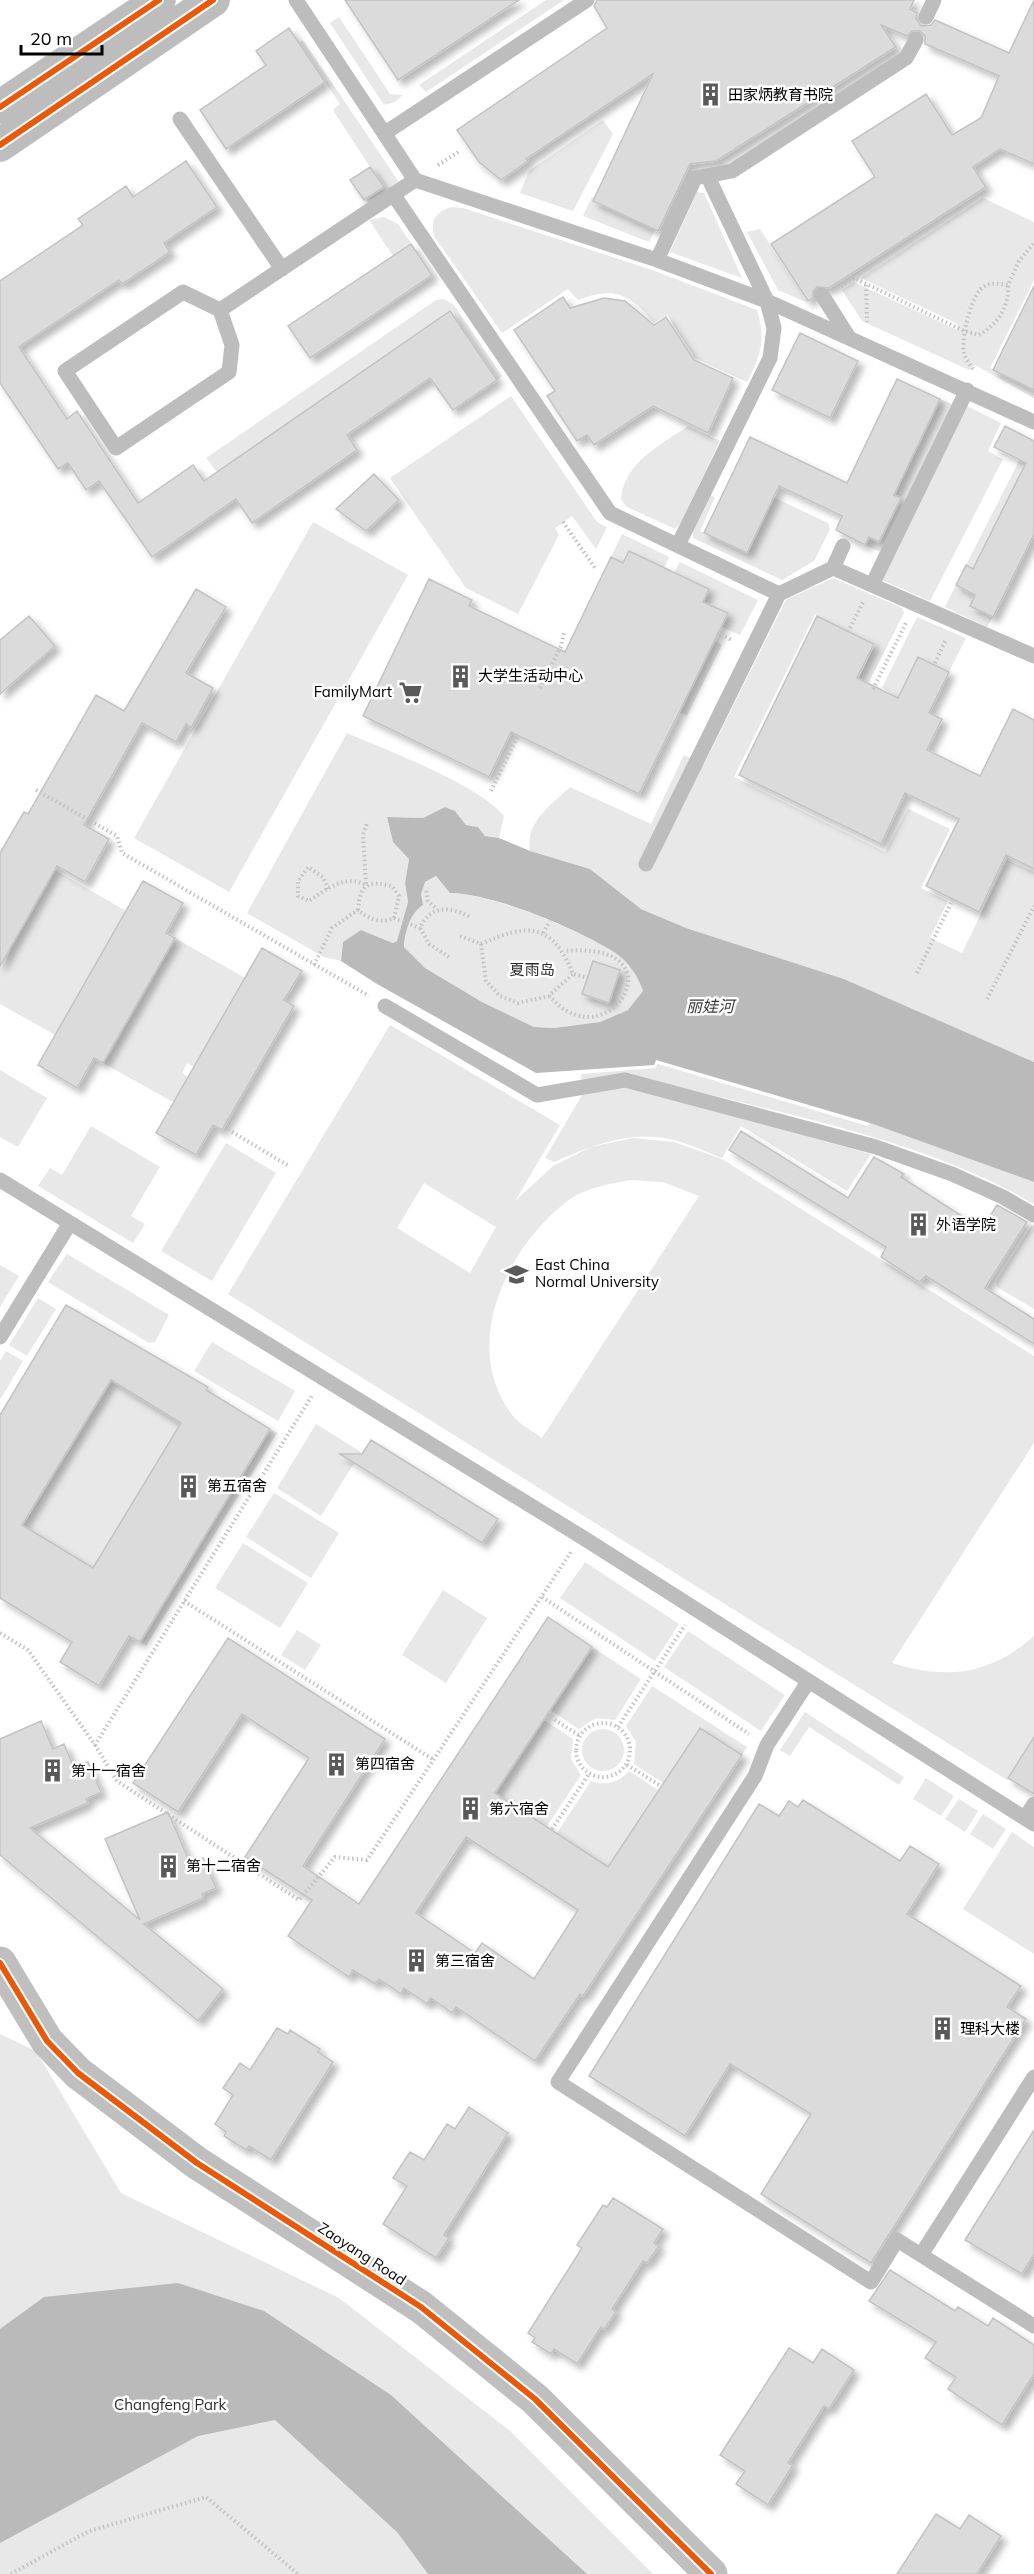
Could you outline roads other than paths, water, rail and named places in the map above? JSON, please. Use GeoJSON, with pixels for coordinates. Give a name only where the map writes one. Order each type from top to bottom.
{"type":"FeatureCollection","features":[{"type":"Feature","properties":{"kind":"main road"},"geometry":{"type":"LineString","coordinates":[[0,107],[159,0]]}},
{"type":"Feature","properties":{"kind":"main road"},"geometry":{"type":"LineString","coordinates":[[0,145],[213,0]]}},
{"type":"Feature","properties":{"kind":"street","name":"Zaoyang Road"},"geometry":{"type":"LineString","coordinates":[[0,1963],[47,2041],[78,2073],[197,2163],[421,2307],[535,2399],[711,2574]]}},
{"type":"Feature","properties":{"kind":"lane"},"geometry":{"type":"LineString","coordinates":[[296,0],[415,180],[657,260],[767,301],[867,344],[1034,422]]}},
{"type":"Feature","properties":{"kind":"lane"},"geometry":{"type":"LineString","coordinates":[[385,133],[587,0]]}},
{"type":"Feature","properties":{"kind":"lane"},"geometry":{"type":"LineString","coordinates":[[926,16],[934,0]]}},
{"type":"Feature","properties":{"kind":"lane"},"geometry":{"type":"LineString","coordinates":[[657,260],[695,178],[732,171],[897,65],[906,58],[916,40]]}},
{"type":"Feature","properties":{"kind":"lane"},"geometry":{"type":"LineString","coordinates":[[180,119],[282,269]]}},
{"type":"Feature","properties":{"kind":"lane"},"geometry":{"type":"LineString","coordinates":[[678,545],[770,358],[774,328],[767,301],[708,177]]}},
{"type":"Feature","properties":{"kind":"lane"},"geometry":{"type":"LineString","coordinates":[[220,310],[415,180]]}},
{"type":"Feature","properties":{"kind":"lane"},"geometry":{"type":"LineString","coordinates":[[393,194],[610,513],[779,594]]}},
{"type":"Feature","properties":{"kind":"lane"},"geometry":{"type":"LineString","coordinates":[[183,292],[220,310],[232,345],[229,372],[116,448],[65,371],[183,292]]}},
{"type":"Feature","properties":{"kind":"lane"},"geometry":{"type":"LineString","coordinates":[[823,296],[848,336]]}},
{"type":"Feature","properties":{"kind":"lane"},"geometry":{"type":"LineString","coordinates":[[872,585],[967,390]]}},
{"type":"Feature","properties":{"kind":"lane"},"geometry":{"type":"LineString","coordinates":[[646,864],[779,594],[833,568],[843,546]]}},
{"type":"Feature","properties":{"kind":"lane"},"geometry":{"type":"LineString","coordinates":[[833,568],[1034,656]]}},
{"type":"Feature","properties":{"kind":"lane"},"geometry":{"type":"LineString","coordinates":[[385,1006],[537,1095],[625,1080],[876,1147],[952,1174],[1003,1197],[1034,1215]]}},
{"type":"Feature","properties":{"kind":"lane"},"geometry":{"type":"LineString","coordinates":[[0,1180],[323,1376],[582,1537],[1030,1821],[1034,1804]]}},
{"type":"Feature","properties":{"kind":"lane"},"geometry":{"type":"LineString","coordinates":[[0,1337],[70,1223]]}},
{"type":"Feature","properties":{"kind":"lane"},"geometry":{"type":"LineString","coordinates":[[808,1682],[767,1745],[755,1776],[558,2082],[871,2282],[897,2240],[1034,2326]]}},
{"type":"Feature","properties":{"kind":"lane"},"geometry":{"type":"LineString","coordinates":[[921,2255],[1034,2077]]}},
{"type":"Feature","properties":{"kind":"water","name":"丽娃河"},"geometry":{"type":"Polygon","coordinates":[[[445,807],[455,811],[466,825],[478,827],[485,836],[499,838],[530,851],[590,869],[641,909],[686,928],[844,979],[1034,1062],[1034,1182],[870,1123],[656,1060],[654,1065],[536,1073],[377,984],[341,961],[343,942],[361,930],[393,943],[397,941],[408,902],[405,883],[409,859],[393,842],[387,817],[423,818],[445,807]],[[436,876],[425,882],[421,894],[423,905],[418,908],[409,923],[404,947],[425,968],[482,1002],[534,1027],[554,1028],[600,1022],[628,1010],[643,991],[639,980],[628,964],[619,955],[598,943],[557,923],[511,906],[489,899],[450,893],[436,876]]]}},
{"type":"Feature","properties":{"kind":"water"},"geometry":{"type":"Polygon","coordinates":[[[178,2283],[264,2311],[391,2395],[587,2574],[428,2574],[397,2532],[275,2420],[198,2436],[0,2543],[0,2329],[44,2297],[178,2283]]]}},
{"type":"Feature","properties":{"kind":"place","name":"田家炳教育书院"},"geometry":{"type":"Point","coordinates":[710,95]}},
{"type":"Feature","properties":{"kind":"place","name":"大学生活动中心"},"geometry":{"type":"Point","coordinates":[460,676]}},
{"type":"Feature","properties":{"kind":"place","name":"FamilyMart"},"geometry":{"type":"Point","coordinates":[410,692]}},
{"type":"Feature","properties":{"kind":"place","name":"外语学院"},"geometry":{"type":"Point","coordinates":[918,1225]}},
{"type":"Feature","properties":{"kind":"place","name":"East China Normal University"},"geometry":{"type":"Point","coordinates":[517,1274]}},
{"type":"Feature","properties":{"kind":"place","name":"第五宿舍"},"geometry":{"type":"Point","coordinates":[189,1486]}},
{"type":"Feature","properties":{"kind":"place","name":"第四宿舍"},"geometry":{"type":"Point","coordinates":[337,1764]}},
{"type":"Feature","properties":{"kind":"place","name":"第十一宿舍"},"geometry":{"type":"Point","coordinates":[53,1771]}},
{"type":"Feature","properties":{"kind":"place","name":"第六宿舍"},"geometry":{"type":"Point","coordinates":[471,1809]}},
{"type":"Feature","properties":{"kind":"place","name":"第十二宿舍"},"geometry":{"type":"Point","coordinates":[168,1866]}},
{"type":"Feature","properties":{"kind":"place","name":"第三宿舍"},"geometry":{"type":"Point","coordinates":[417,1961]}},
{"type":"Feature","properties":{"kind":"place","name":"理科大楼"},"geometry":{"type":"Point","coordinates":[942,2029]}},
{"type":"Feature","properties":{"kind":"park label","name":"夏雨岛"},"geometry":{"type":"Point","coordinates":[532,970]}},
{"type":"Feature","properties":{"kind":"park label","name":"Changfeng Park"},"geometry":{"type":"Point","coordinates":[170,2405]}}]}
